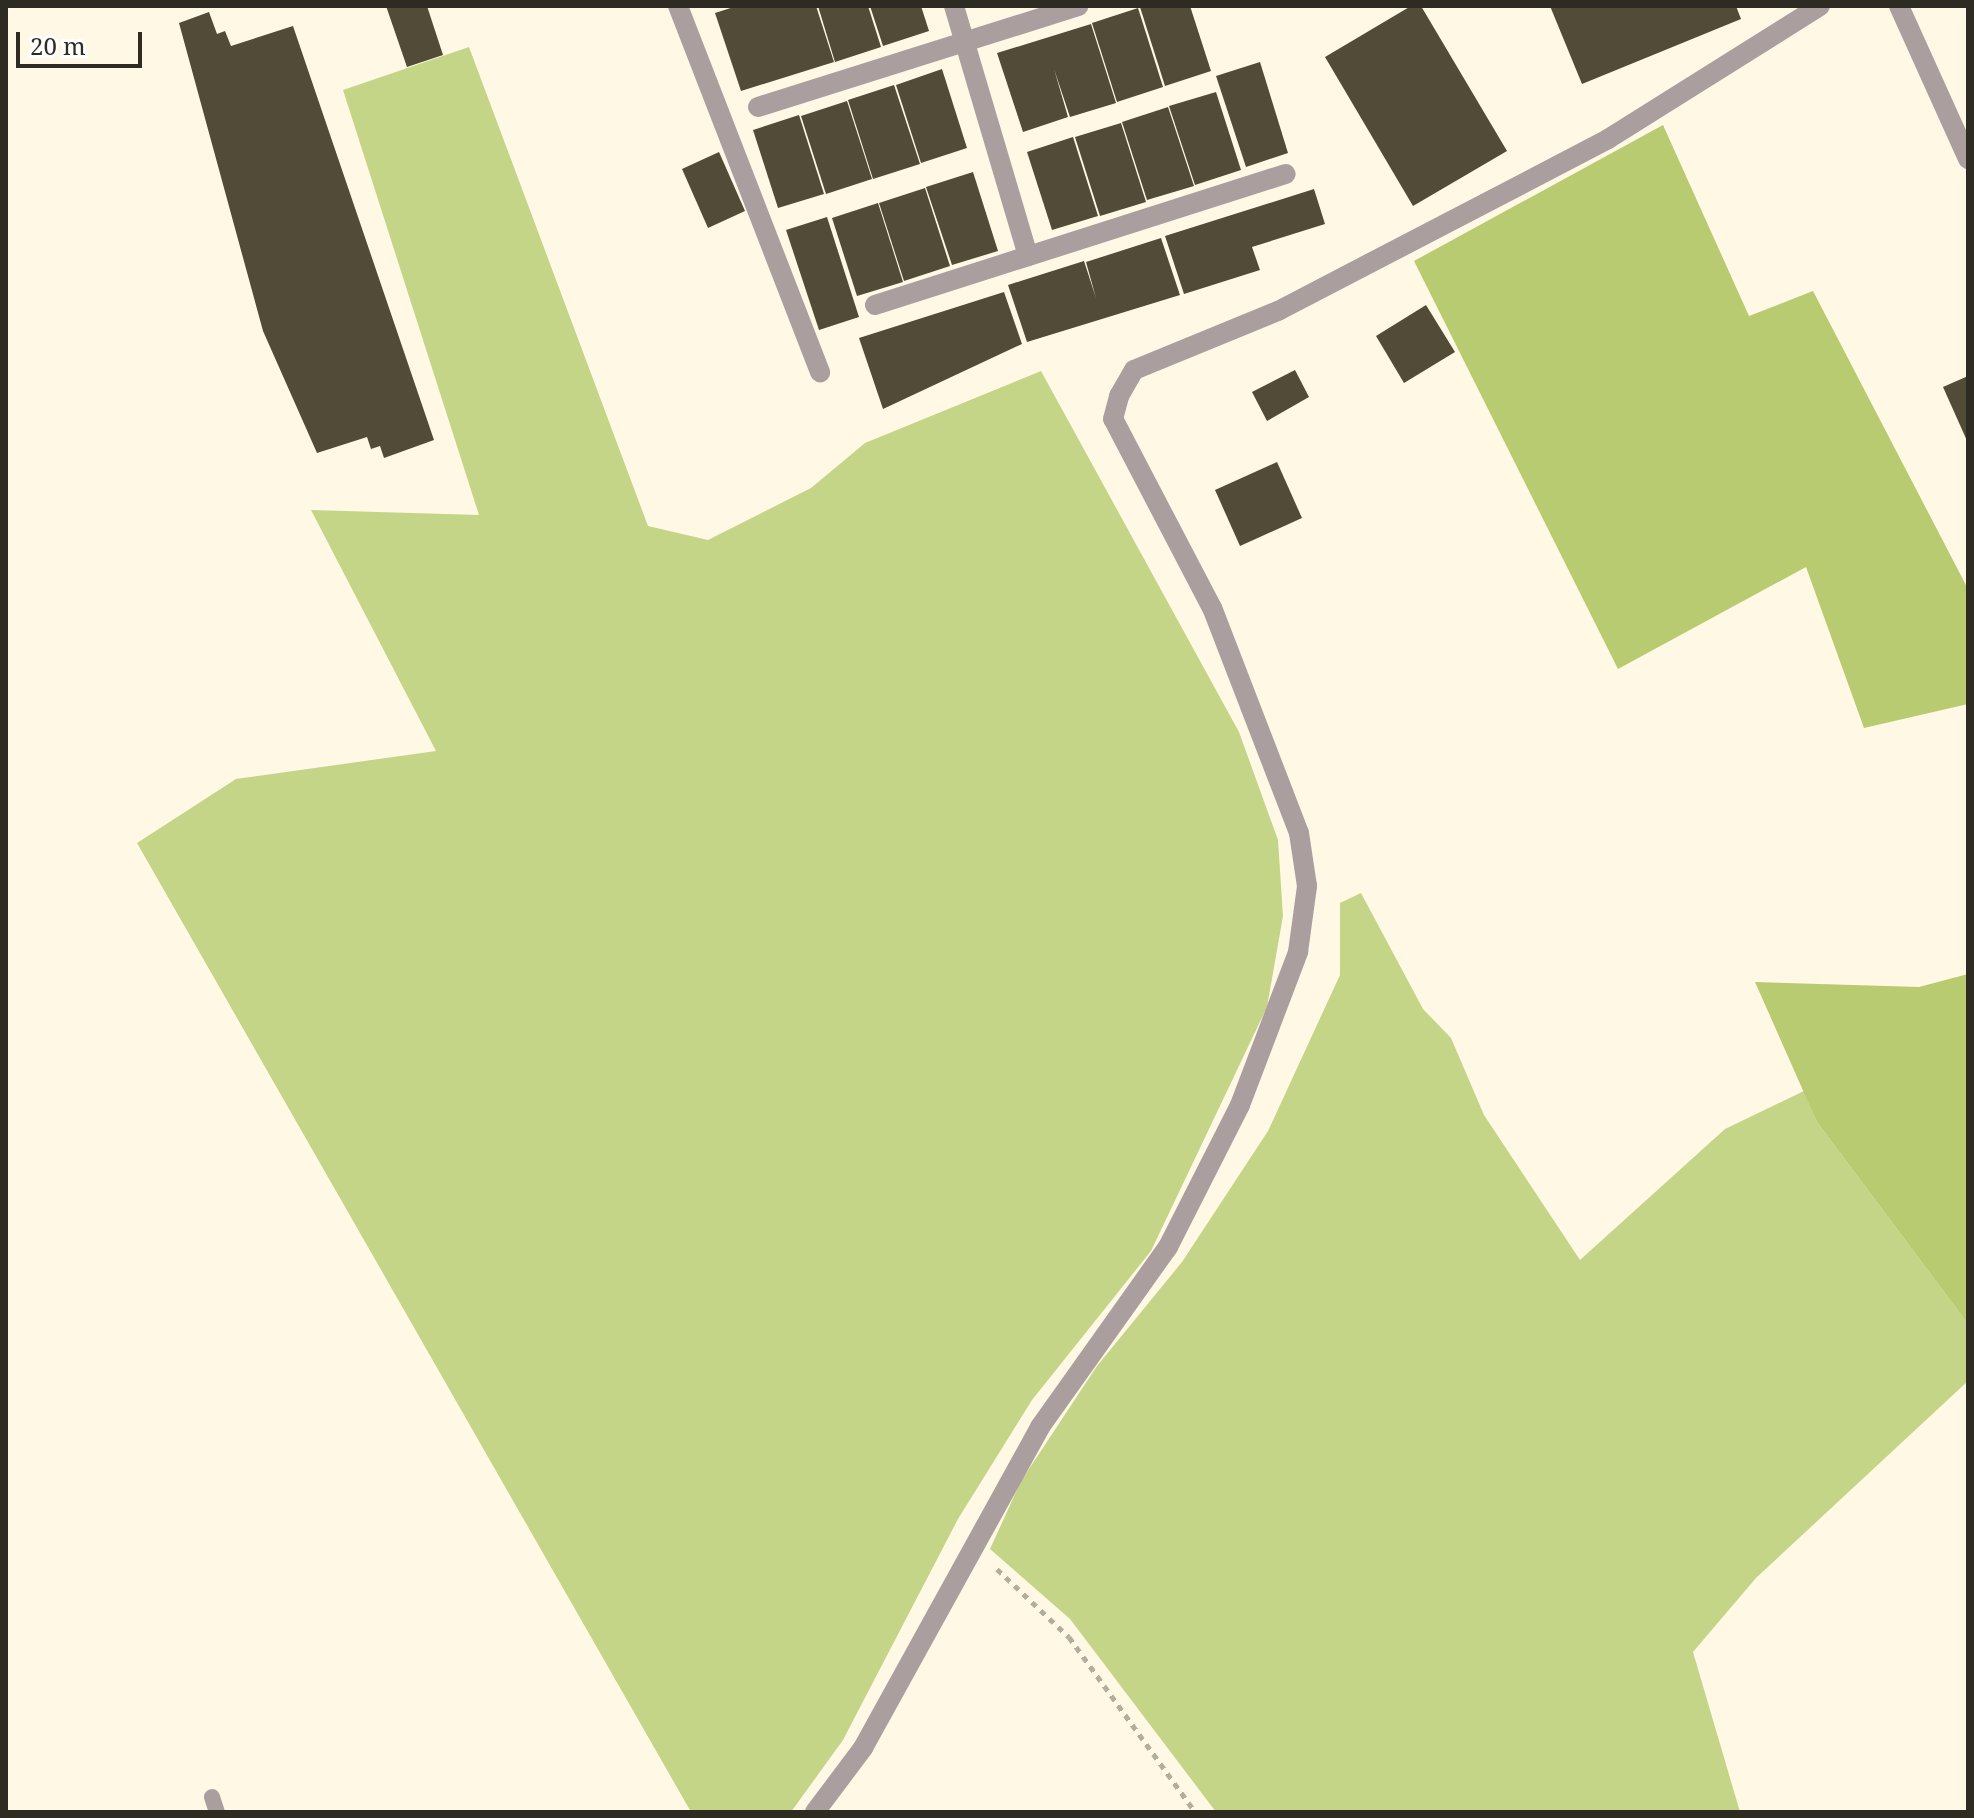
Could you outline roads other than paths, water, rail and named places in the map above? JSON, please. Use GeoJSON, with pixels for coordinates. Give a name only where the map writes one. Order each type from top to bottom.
{"type":"FeatureCollection","features":[{"type":"Feature","properties":{"kind":"street"},"geometry":{"type":"LineString","coordinates":[[678,6],[820,372]]}},
{"type":"Feature","properties":{"kind":"street"},"geometry":{"type":"LineString","coordinates":[[954,6],[1028,256]]}},
{"type":"Feature","properties":{"kind":"street"},"geometry":{"type":"LineString","coordinates":[[758,107],[1078,6]]}},
{"type":"Feature","properties":{"kind":"street"},"geometry":{"type":"LineString","coordinates":[[815,1812],[863,1748],[969,1550],[1040,1427],[1168,1247],[1240,1105],[1298,952],[1307,886],[1299,833],[1212,608],[1113,419],[1119,396],[1134,370],[1278,311],[1608,139],[1820,6]]}},
{"type":"Feature","properties":{"kind":"street"},"geometry":{"type":"LineString","coordinates":[[1899,6],[1966,148]]}},
{"type":"Feature","properties":{"kind":"street"},"geometry":{"type":"LineString","coordinates":[[875,305],[1286,174]]}}]}
